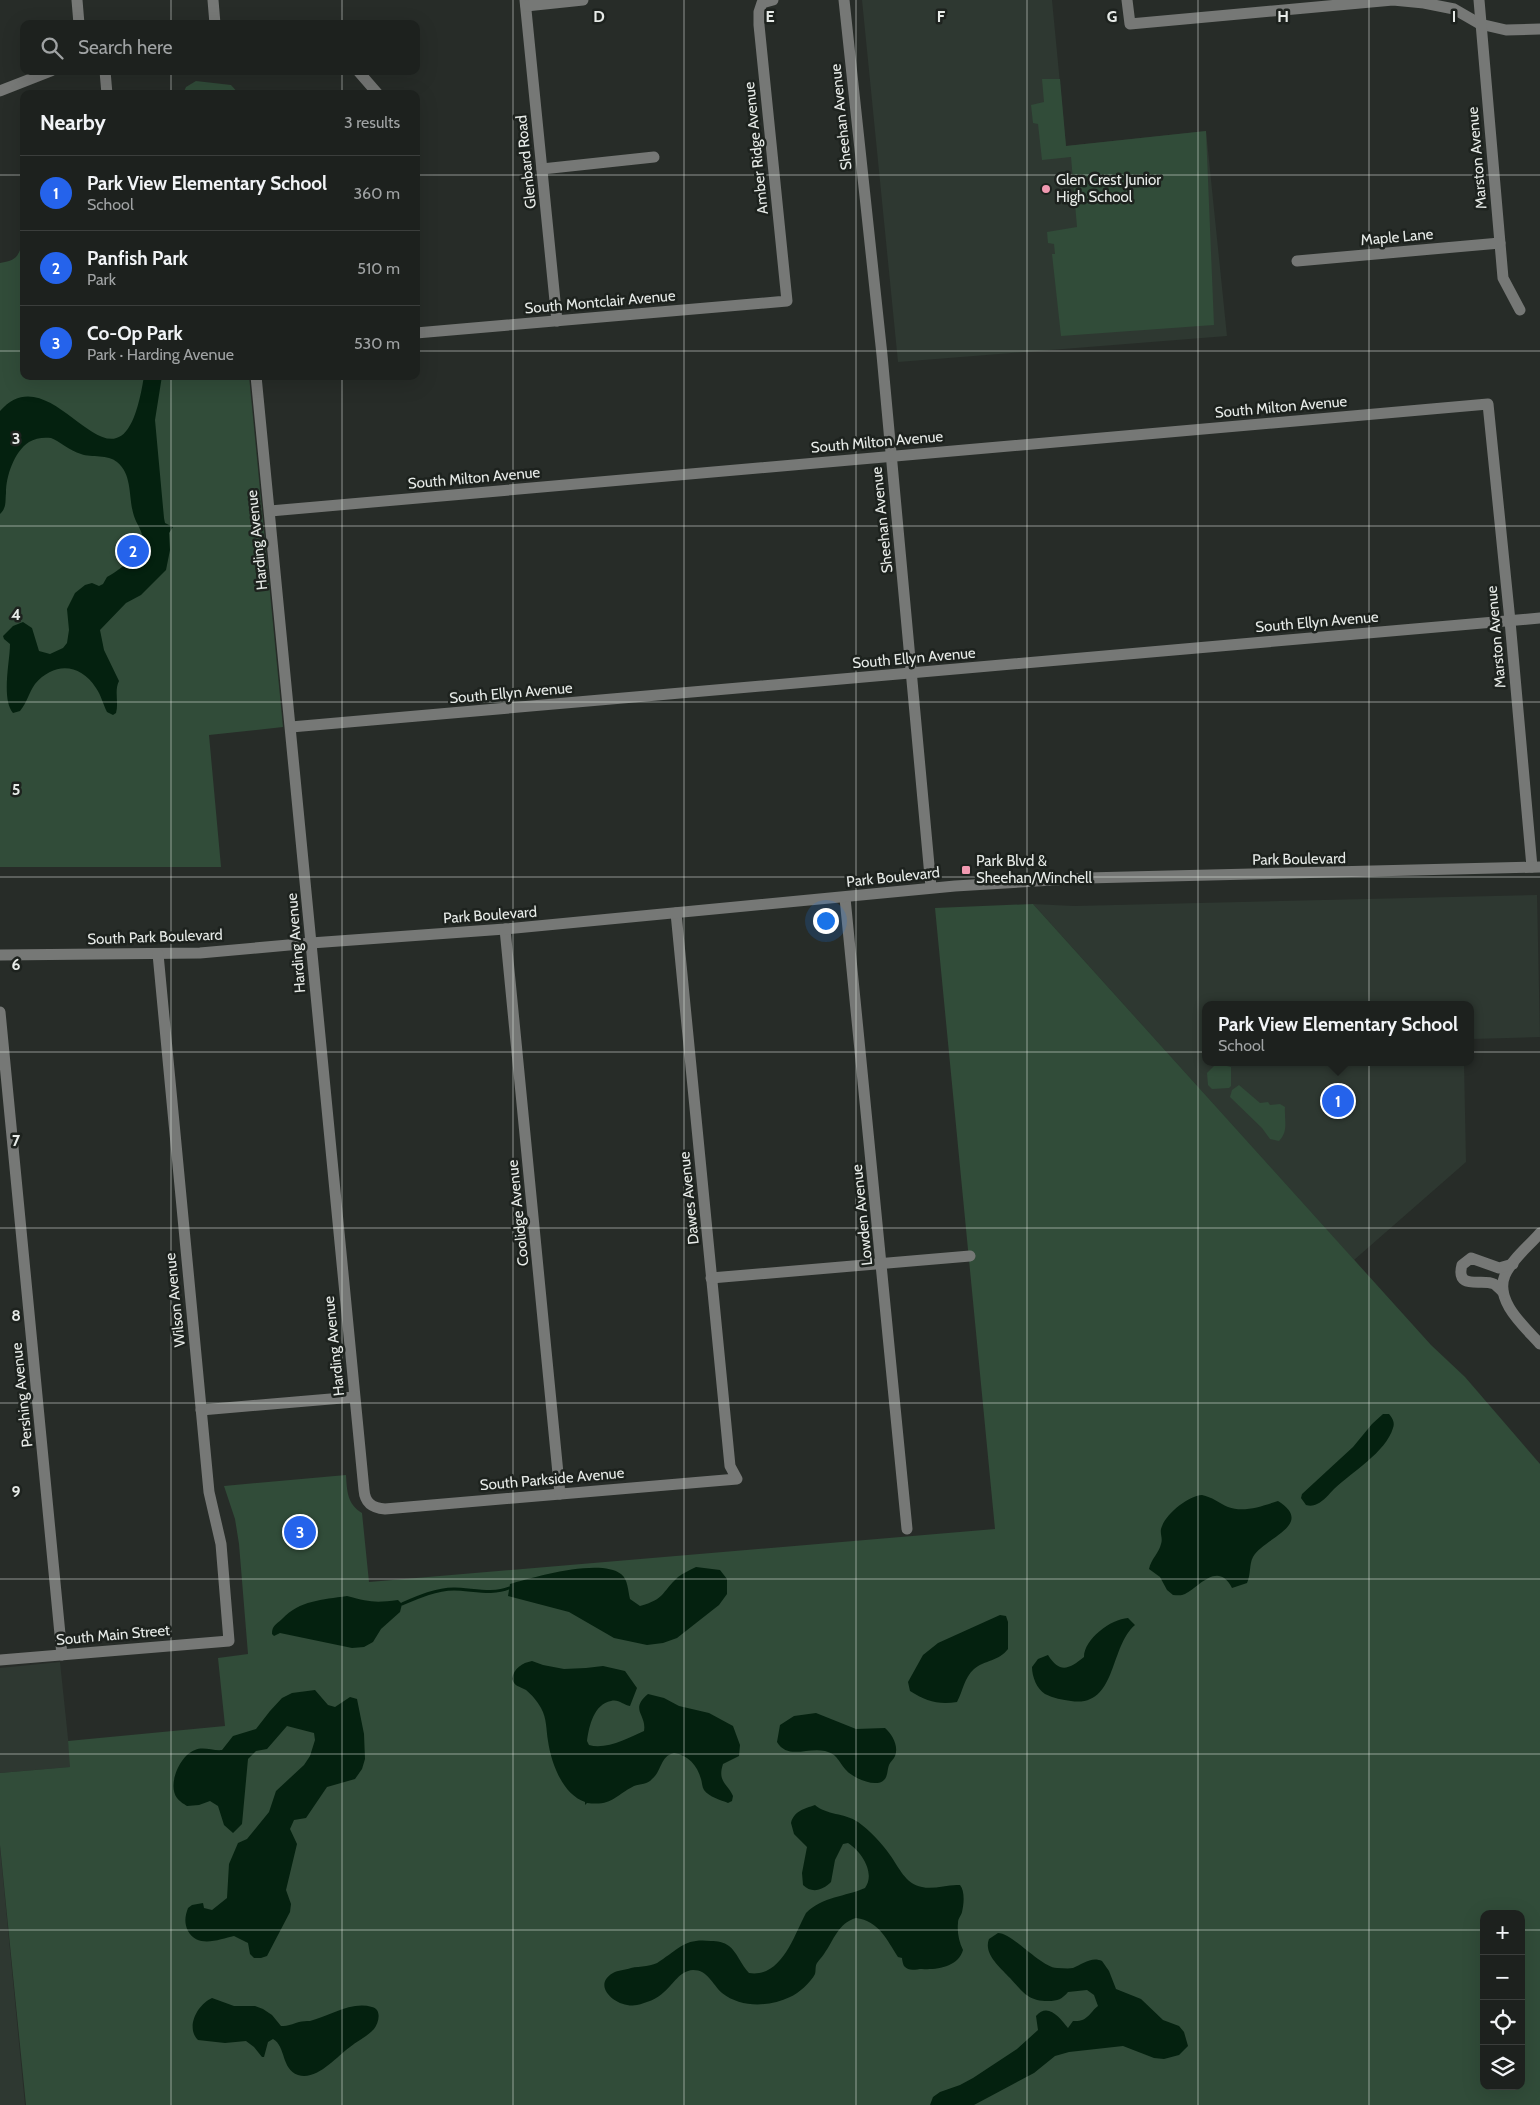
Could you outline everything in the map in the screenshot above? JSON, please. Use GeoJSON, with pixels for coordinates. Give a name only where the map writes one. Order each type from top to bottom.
{"type":"FeatureCollection","features":[{"type":"Feature","properties":{"kind":"street"},"geometry":{"type":"LineString","coordinates":[[76,0],[78,20]]}},
{"type":"Feature","properties":{"kind":"street"},"geometry":{"type":"LineString","coordinates":[[213,0],[215,20]]}},
{"type":"Feature","properties":{"kind":"street"},"geometry":{"type":"LineString","coordinates":[[526,3],[583,0]]}},
{"type":"Feature","properties":{"kind":"street","name":"Amber Ridge Avenue"},"geometry":{"type":"LineString","coordinates":[[773,0],[762,3],[759,12],[759,24],[787,301]]}},
{"type":"Feature","properties":{"kind":"street","name":"Sheehan Avenue"},"geometry":{"type":"LineString","coordinates":[[844,0],[891,456],[931,887]]}},
{"type":"Feature","properties":{"kind":"street"},"geometry":{"type":"LineString","coordinates":[[1127,0],[1130,24],[1393,0],[1424,2],[1454,9],[1480,24],[1506,30],[1540,28]]}},
{"type":"Feature","properties":{"kind":"street","name":"Marston Avenue"},"geometry":{"type":"LineString","coordinates":[[1478,0],[1503,278],[1520,310]]}},
{"type":"Feature","properties":{"kind":"street","name":"Glenbard Road"},"geometry":{"type":"LineString","coordinates":[[526,3],[557,321]]}},
{"type":"Feature","properties":{"kind":"street"},"geometry":{"type":"LineString","coordinates":[[0,91],[41,75]]}},
{"type":"Feature","properties":{"kind":"street"},"geometry":{"type":"LineString","coordinates":[[105,75],[107,90]]}},
{"type":"Feature","properties":{"kind":"street"},"geometry":{"type":"LineString","coordinates":[[361,75],[375,90]]}},
{"type":"Feature","properties":{"kind":"street"},"geometry":{"type":"LineString","coordinates":[[542,169],[654,157]]}},
{"type":"Feature","properties":{"kind":"street","name":"Maple Lane"},"geometry":{"type":"LineString","coordinates":[[1297,261],[1500,243]]}},
{"type":"Feature","properties":{"kind":"street","name":"South Montclair Avenue"},"geometry":{"type":"LineString","coordinates":[[420,333],[787,301]]}},
{"type":"Feature","properties":{"kind":"street","name":"Harding Avenue"},"geometry":{"type":"LineString","coordinates":[[256,380],[354,1397],[365,1497],[370,1505]]}},
{"type":"Feature","properties":{"kind":"street","name":"South Milton Avenue"},"geometry":{"type":"LineString","coordinates":[[270,511],[1488,404]]}},
{"type":"Feature","properties":{"kind":"street","name":"Marston Avenue"},"geometry":{"type":"LineString","coordinates":[[1488,404],[1536,867]]}},
{"type":"Feature","properties":{"kind":"street","name":"South Ellyn Avenue"},"geometry":{"type":"LineString","coordinates":[[291,727],[1540,618]]}},
{"type":"Feature","properties":{"kind":"street","name":"Park Boulevard"},"geometry":{"type":"LineString","coordinates":[[311,943],[676,914],[845,898],[931,887],[1086,878],[1536,867]]}},
{"type":"Feature","properties":{"kind":"street","name":"Lowden Avenue"},"geometry":{"type":"LineString","coordinates":[[845,898],[908,1529]]}},
{"type":"Feature","properties":{"kind":"street","name":"Dawes Avenue"},"geometry":{"type":"LineString","coordinates":[[676,914],[730,1466],[737,1479]]}},
{"type":"Feature","properties":{"kind":"street","name":"Coolidge Avenue"},"geometry":{"type":"LineString","coordinates":[[505,929],[560,1494]]}},
{"type":"Feature","properties":{"kind":"street","name":"South Park Boulevard"},"geometry":{"type":"LineString","coordinates":[[0,955],[200,953],[311,943]]}},
{"type":"Feature","properties":{"kind":"street","name":"Wilson Avenue"},"geometry":{"type":"LineString","coordinates":[[158,954],[208,1492],[221,1544],[229,1641]]}},
{"type":"Feature","properties":{"kind":"street","name":"Pershing Avenue"},"geometry":{"type":"LineString","coordinates":[[0,1012],[62,1655]]}},
{"type":"Feature","properties":{"kind":"street"},"geometry":{"type":"LineString","coordinates":[[1503,1292],[1505,1276],[1540,1233]]}},
{"type":"Feature","properties":{"kind":"street"},"geometry":{"type":"LineString","coordinates":[[712,1278],[970,1256]]}},
{"type":"Feature","properties":{"kind":"street"},"geometry":{"type":"LineString","coordinates":[[1513,1264],[1499,1268],[1489,1266],[1475,1258],[1467,1260],[1462,1265],[1461,1273],[1465,1280],[1472,1283],[1484,1282],[1494,1284],[1503,1292],[1511,1312],[1540,1344]]}},
{"type":"Feature","properties":{"kind":"street"},"geometry":{"type":"LineString","coordinates":[[201,1410],[354,1397]]}},
{"type":"Feature","properties":{"kind":"street","name":"South Parkside Avenue"},"geometry":{"type":"LineString","coordinates":[[370,1505],[385,1509],[737,1479]]}},
{"type":"Feature","properties":{"kind":"street","name":"South Main Street"},"geometry":{"type":"LineString","coordinates":[[0,1660],[229,1641]]}},
{"type":"Feature","properties":{"kind":"shaded area","name":"Glen Crest Junior High School"},"geometry":{"type":"Polygon","coordinates":[[[862,0],[1052,0],[1066,146],[1206,131],[1227,336],[898,362],[862,0]]]}},
{"type":"Feature","properties":{"kind":"shaded area"},"geometry":{"type":"Polygon","coordinates":[[[1042,79],[1060,79],[1066,146],[1206,131],[1214,325],[1061,336],[1052,254],[1055,254],[1054,244],[1048,243],[1047,232],[1077,227],[1071,157],[1042,160],[1038,124],[1033,123],[1031,105],[1044,102],[1042,79]]]}},
{"type":"Feature","properties":{"kind":"shaded area"},"geometry":{"type":"Polygon","coordinates":[[[196,81],[231,85],[235,90],[185,90],[186,87],[196,81]]]}},
{"type":"Feature","properties":{"kind":"shaded area"},"geometry":{"type":"Polygon","coordinates":[[[20,249],[20,380],[249,380],[283,727],[209,735],[221,867],[0,867],[0,263],[17,256],[20,249]]]}},
{"type":"Feature","properties":{"kind":"shaded area"},"geometry":{"type":"Polygon","coordinates":[[[143,380],[161,380],[155,420],[164,518],[165,523],[173,527],[169,533],[170,550],[166,570],[141,595],[126,603],[100,630],[104,650],[119,681],[116,713],[113,715],[107,712],[98,691],[90,680],[75,670],[67,668],[58,669],[42,677],[33,687],[20,711],[13,713],[7,699],[10,644],[3,636],[13,626],[23,622],[32,628],[39,651],[50,654],[63,648],[67,643],[69,630],[67,609],[75,593],[85,585],[92,583],[99,586],[103,584],[107,577],[116,572],[137,553],[143,540],[132,509],[126,473],[122,467],[117,462],[105,457],[90,456],[73,451],[51,438],[40,438],[31,441],[19,452],[9,472],[4,509],[0,514],[0,411],[22,397],[43,400],[103,437],[119,437],[133,419],[143,380]]]}},
{"type":"Feature","properties":{"kind":"shaded area"},"geometry":{"type":"Polygon","coordinates":[[[1537,895],[1540,1037],[1474,1039],[1474,1001],[1202,1001],[1202,1066],[1464,1066],[1466,1162],[1354,1260],[1033,904],[1074,906],[1537,895]]]}},
{"type":"Feature","properties":{"kind":"shaded area"},"geometry":{"type":"Polygon","coordinates":[[[1033,904],[1431,1345],[1465,1377],[1540,1464],[1540,2105],[26,2105],[0,1845],[0,1773],[70,1767],[68,1741],[225,1726],[218,1658],[248,1654],[239,1544],[235,1519],[224,1486],[346,1475],[348,1492],[353,1506],[362,1513],[369,1582],[995,1529],[935,908],[1033,904]]]}},
{"type":"Feature","properties":{"kind":"shaded area"},"geometry":{"type":"Polygon","coordinates":[[[1214,1066],[1231,1067],[1231,1086],[1229,1088],[1212,1089],[1208,1085],[1207,1073],[1214,1066]]]}},
{"type":"Feature","properties":{"kind":"shaded area"},"geometry":{"type":"Polygon","coordinates":[[[1239,1085],[1260,1103],[1268,1102],[1270,1105],[1280,1104],[1285,1107],[1285,1129],[1279,1141],[1270,1139],[1262,1128],[1230,1097],[1232,1090],[1239,1085]]]}},
{"type":"Feature","properties":{"kind":"shaded area"},"geometry":{"type":"Polygon","coordinates":[[[1383,1414],[1389,1414],[1394,1424],[1389,1437],[1376,1454],[1322,1501],[1310,1506],[1306,1505],[1301,1498],[1302,1494],[1353,1447],[1383,1414]]]}},
{"type":"Feature","properties":{"kind":"shaded area"},"geometry":{"type":"Polygon","coordinates":[[[1202,1495],[1234,1509],[1253,1508],[1278,1501],[1288,1510],[1292,1517],[1284,1531],[1259,1550],[1253,1557],[1247,1583],[1232,1588],[1221,1576],[1214,1576],[1185,1594],[1173,1595],[1167,1590],[1160,1577],[1149,1569],[1150,1565],[1160,1547],[1163,1523],[1184,1502],[1202,1495]]]}},
{"type":"Feature","properties":{"kind":"shaded area"},"geometry":{"type":"Polygon","coordinates":[[[696,1567],[720,1570],[727,1579],[727,1594],[719,1605],[677,1638],[663,1643],[647,1645],[614,1638],[569,1612],[508,1596],[510,1584],[567,1570],[598,1568],[621,1574],[626,1582],[630,1599],[640,1606],[659,1598],[678,1577],[696,1567]]]}},
{"type":"Feature","properties":{"kind":"shaded area"},"geometry":{"type":"Polygon","coordinates":[[[347,1596],[372,1601],[398,1600],[402,1604],[400,1612],[381,1629],[373,1642],[364,1647],[352,1648],[280,1633],[274,1636],[272,1634],[275,1625],[296,1608],[320,1600],[347,1596]]]}},
{"type":"Feature","properties":{"kind":"shaded area"},"geometry":{"type":"Polygon","coordinates":[[[1000,1615],[1006,1616],[1008,1622],[1008,1649],[1000,1656],[974,1669],[966,1680],[957,1702],[944,1703],[932,1701],[910,1691],[908,1682],[923,1655],[938,1643],[1000,1615]]]}},
{"type":"Feature","properties":{"kind":"shaded area"},"geometry":{"type":"Polygon","coordinates":[[[1128,1618],[1135,1625],[1120,1647],[1105,1686],[1097,1695],[1086,1701],[1071,1701],[1051,1697],[1037,1686],[1032,1667],[1038,1659],[1048,1655],[1057,1665],[1065,1668],[1069,1667],[1084,1657],[1088,1643],[1100,1631],[1114,1622],[1128,1618]]]}},
{"type":"Feature","properties":{"kind":"shaded area"},"geometry":{"type":"Polygon","coordinates":[[[532,1661],[564,1669],[603,1666],[625,1671],[637,1688],[630,1706],[611,1701],[600,1706],[593,1716],[589,1729],[587,1741],[589,1745],[610,1745],[644,1731],[639,1708],[642,1699],[648,1694],[664,1698],[679,1706],[709,1713],[733,1726],[740,1745],[739,1756],[723,1764],[721,1775],[733,1796],[732,1801],[728,1803],[709,1795],[703,1789],[699,1774],[694,1765],[688,1758],[674,1753],[666,1757],[650,1781],[634,1786],[608,1802],[587,1803],[585,1805],[585,1802],[570,1792],[559,1776],[552,1758],[545,1720],[540,1706],[526,1690],[513,1682],[512,1679],[519,1667],[532,1661]]]}},
{"type":"Feature","properties":{"kind":"shaded area"},"geometry":{"type":"Polygon","coordinates":[[[60,1662],[71,1767],[0,1773],[0,1668],[60,1662]]]}},
{"type":"Feature","properties":{"kind":"shaded area"},"geometry":{"type":"Polygon","coordinates":[[[315,1690],[328,1705],[335,1707],[350,1697],[357,1699],[364,1734],[365,1759],[362,1769],[355,1779],[327,1787],[306,1818],[294,1820],[290,1829],[297,1844],[286,1890],[291,1904],[290,1912],[267,1956],[254,1958],[250,1954],[248,1943],[234,1936],[210,1941],[197,1940],[192,1937],[186,1925],[185,1920],[188,1908],[192,1905],[203,1903],[204,1908],[212,1910],[227,1898],[229,1864],[238,1843],[247,1839],[269,1812],[276,1791],[304,1765],[310,1756],[315,1740],[314,1733],[287,1726],[267,1749],[256,1751],[248,1759],[242,1824],[233,1833],[224,1825],[218,1806],[210,1801],[199,1805],[187,1806],[178,1799],[173,1786],[180,1764],[184,1758],[195,1750],[201,1748],[222,1750],[233,1736],[256,1729],[282,1698],[292,1693],[315,1690]]]}},
{"type":"Feature","properties":{"kind":"shaded area"},"geometry":{"type":"Polygon","coordinates":[[[816,1713],[856,1729],[885,1728],[894,1740],[896,1752],[884,1780],[875,1783],[853,1776],[829,1752],[818,1750],[792,1752],[781,1747],[777,1742],[780,1725],[794,1716],[816,1713]]]}},
{"type":"Feature","properties":{"kind":"shaded area"},"geometry":{"type":"Polygon","coordinates":[[[815,1805],[825,1811],[853,1819],[862,1825],[883,1846],[907,1879],[916,1885],[931,1888],[960,1885],[963,1891],[964,1902],[958,1921],[958,1930],[963,1950],[957,1960],[940,1968],[908,1969],[904,1966],[902,1958],[898,1957],[882,1932],[871,1923],[856,1918],[850,1920],[837,1933],[817,1963],[815,1974],[807,1984],[790,1997],[773,2003],[746,2003],[730,1998],[722,1993],[706,1975],[693,1970],[677,1978],[668,1989],[655,1999],[644,2003],[637,2005],[622,2004],[609,1995],[605,1990],[604,1984],[613,1973],[657,1963],[683,1945],[695,1941],[716,1941],[727,1945],[749,1973],[760,1973],[770,1969],[785,1953],[806,1913],[813,1907],[827,1900],[865,1888],[869,1876],[868,1869],[858,1851],[848,1843],[843,1844],[835,1860],[831,1882],[817,1890],[806,1888],[803,1885],[802,1873],[807,1847],[794,1834],[791,1823],[797,1813],[815,1805]]]}},
{"type":"Feature","properties":{"kind":"shaded area"},"geometry":{"type":"Polygon","coordinates":[[[0,1847],[25,2105],[0,2105],[0,1847]]]}},
{"type":"Feature","properties":{"kind":"shaded area"},"geometry":{"type":"Polygon","coordinates":[[[998,1933],[1011,1938],[1043,1962],[1057,1968],[1073,1968],[1095,1959],[1102,1961],[1109,1971],[1116,1989],[1141,1999],[1163,2020],[1179,2026],[1184,2032],[1188,2046],[1179,2055],[1164,2059],[1154,2058],[1123,2046],[1069,2052],[1055,2056],[1034,2073],[974,2105],[930,2105],[933,2097],[940,2092],[973,2078],[1017,2049],[1038,2030],[1036,2016],[1040,2012],[1049,2011],[1054,2013],[1068,2028],[1073,2021],[1085,2019],[1098,2006],[1094,1995],[1087,1990],[1068,1992],[1060,1999],[1051,2001],[1041,2001],[1026,1995],[998,1965],[988,1950],[989,1939],[998,1933]]]}},
{"type":"Feature","properties":{"kind":"shaded area"},"geometry":{"type":"Polygon","coordinates":[[[212,1998],[234,2006],[255,2006],[263,2009],[272,2015],[281,2026],[318,2019],[348,2007],[356,2006],[375,2008],[379,2017],[376,2026],[369,2034],[326,2067],[312,2075],[305,2076],[298,2075],[289,2068],[280,2047],[273,2039],[268,2042],[264,2057],[246,2041],[225,2043],[198,2040],[194,2035],[193,2029],[195,2016],[202,2005],[212,1998]]]}},
{"type":"Feature","properties":{"kind":"waterway"},"geometry":{"type":"LineString","coordinates":[[402,1604],[441,1590],[496,1591],[509,1588]]}},
{"type":"Feature","properties":{"kind":"place","name":"Glen Crest Junior High School"},"geometry":{"type":"Point","coordinates":[1046,189]}},
{"type":"Feature","properties":{"kind":"place","name":"Panfish Park"},"geometry":{"type":"Point","coordinates":[133,551]}},
{"type":"Feature","properties":{"kind":"place","name":"Park Blvd & Sheehan/Winchell"},"geometry":{"type":"Point","coordinates":[966,870]}},
{"type":"Feature","properties":{"kind":"place","name":"Park View Elementary School"},"geometry":{"type":"Point","coordinates":[1338,1101]}},
{"type":"Feature","properties":{"kind":"place","name":"Co-Op Park"},"geometry":{"type":"Point","coordinates":[300,1532]}}]}
